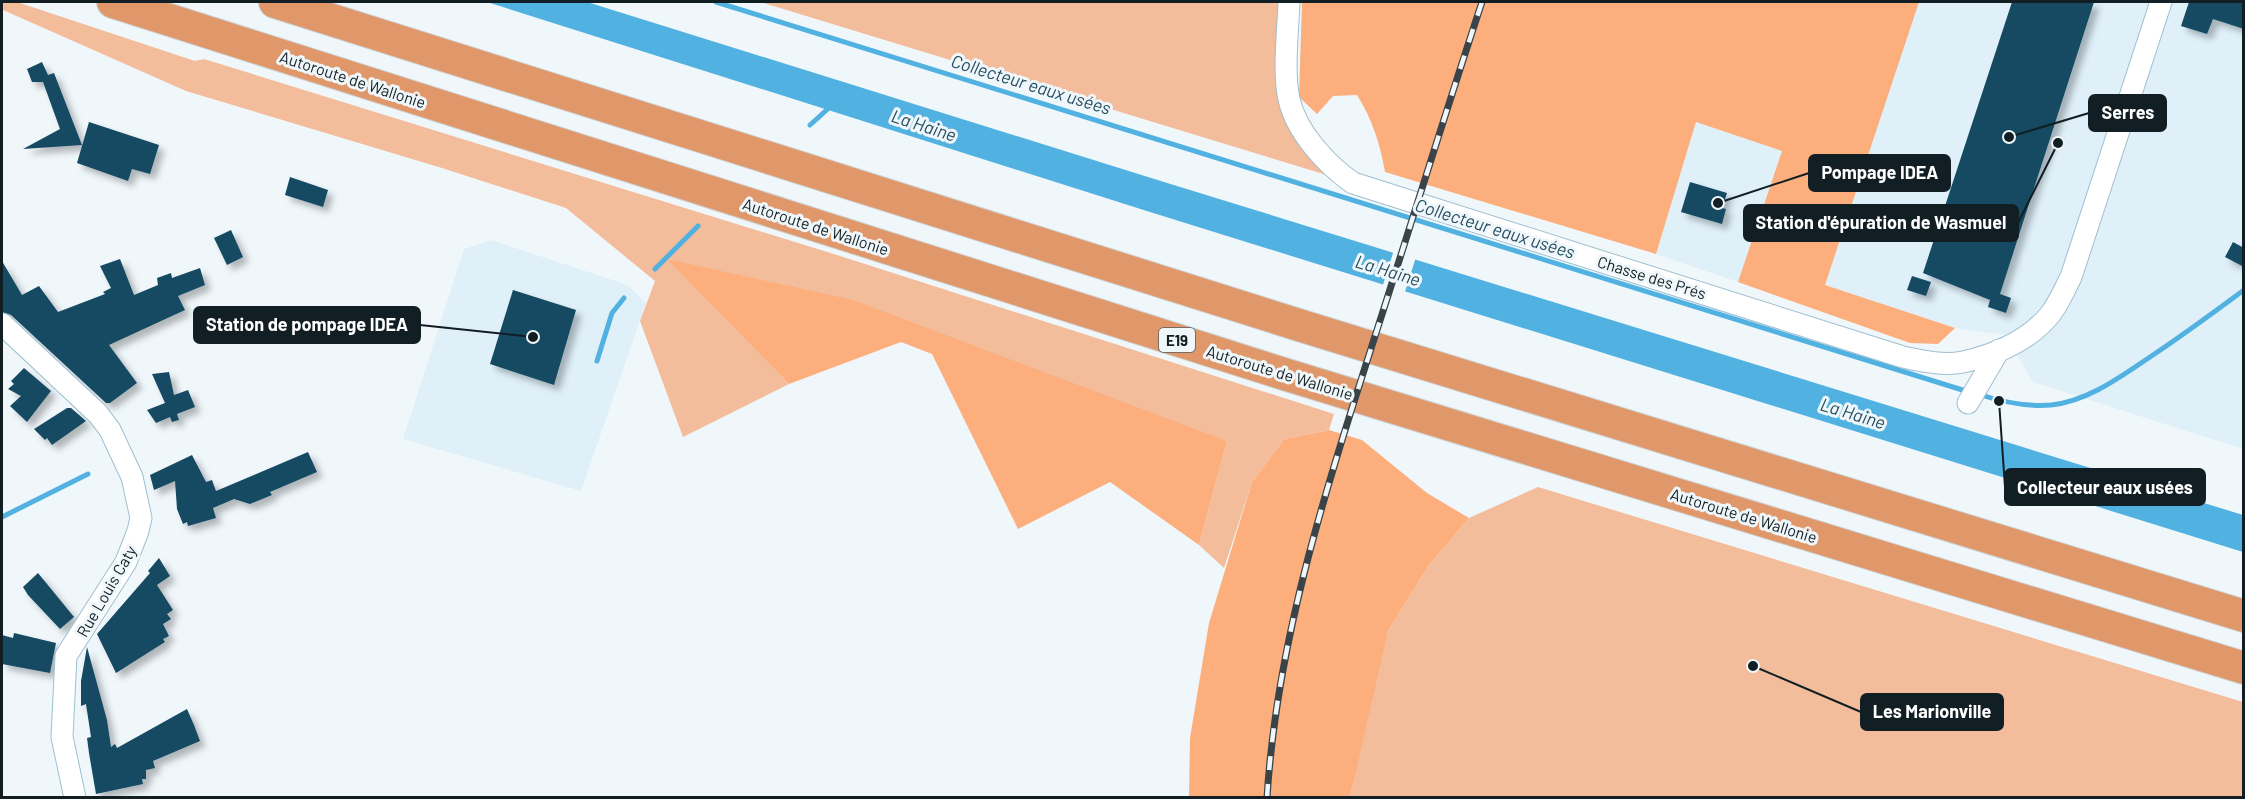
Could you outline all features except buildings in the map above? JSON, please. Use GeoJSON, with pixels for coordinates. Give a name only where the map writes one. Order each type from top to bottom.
{"type":"FeatureCollection","features":[{"type":"Feature","properties":{"kind":"highway","name":"Autoroute de Wallonie"},"geometry":{"type":"LineString","coordinates":[[113,2],[1284,374],[2244,668]]}},
{"type":"Feature","properties":{"kind":"highway"},"geometry":{"type":"LineString","coordinates":[[275,2],[1302,326],[2244,616]]}},
{"type":"Feature","properties":{"kind":"street","name":"Chasse des Prés"},"geometry":{"type":"LineString","coordinates":[[1289,2],[1287,55],[1289,100],[1308,138],[1340,173],[1353,183],[1903,357],[1932,362],[1962,362],[2005,347]]}},
{"type":"Feature","properties":{"kind":"street"},"geometry":{"type":"LineString","coordinates":[[1968,403],[2005,347],[2033,332],[2050,316],[2061,298],[2071,277],[2161,2]]}},
{"type":"Feature","properties":{"kind":"street","name":"Rue Louis Caty"},"geometry":{"type":"LineString","coordinates":[[2,324],[98,414],[110,430],[132,477],[139,502],[141,518],[132,549],[96,611],[66,656],[62,737],[75,798]]}},
{"type":"Feature","properties":{"kind":"shaded area"},"geometry":{"type":"Polygon","coordinates":[[[2,2],[17,2],[195,61],[204,59],[837,255],[1334,414],[1329,430],[1284,439],[1252,482],[1224,568],[1199,545],[1227,441],[668,259],[789,384],[683,437],[640,321],[655,281],[566,208],[186,91],[3,10],[2,2]]]}},
{"type":"Feature","properties":{"kind":"shaded area"},"geometry":{"type":"Polygon","coordinates":[[[760,2],[1289,2],[1289,100],[1353,183],[760,2]]]}},
{"type":"Feature","properties":{"kind":"shaded area"},"geometry":{"type":"Polygon","coordinates":[[[1302,2],[1919,2],[1825,285],[1955,328],[1938,344],[1910,343],[1738,282],[1782,151],[1696,122],[1656,254],[1385,172],[1375,132],[1357,95],[1333,96],[1317,114],[1299,97],[1302,2]]]}},
{"type":"Feature","properties":{"kind":"shaded area"},"geometry":{"type":"Polygon","coordinates":[[[1919,2],[2243,2],[2243,449],[2033,382],[2005,335],[1955,328],[1825,285],[1919,2]]]}},
{"type":"Feature","properties":{"kind":"shaded area"},"geometry":{"type":"Polygon","coordinates":[[[1696,122],[1782,151],[1738,282],[1656,254],[1696,122]]]}},
{"type":"Feature","properties":{"kind":"shaded area"},"geometry":{"type":"Polygon","coordinates":[[[491,240],[628,285],[646,303],[581,491],[403,439],[464,249],[491,240]]]}},
{"type":"Feature","properties":{"kind":"shaded area"},"geometry":{"type":"Polygon","coordinates":[[[667,259],[853,300],[1227,441],[1199,545],[1110,482],[1018,529],[932,354],[901,342],[789,384],[667,259]]]}},
{"type":"Feature","properties":{"kind":"shaded area"},"geometry":{"type":"Polygon","coordinates":[[[1329,430],[1362,440],[1427,493],[1469,518],[1429,565],[1388,631],[1350,797],[1189,797],[1190,738],[1209,623],[1252,482],[1284,439],[1329,430]]]}},
{"type":"Feature","properties":{"kind":"shaded area"},"geometry":{"type":"Polygon","coordinates":[[[1538,487],[2243,702],[2243,797],[1350,798],[1367,711],[1388,631],[1429,565],[1469,518],[1538,487]]]}},
{"type":"Feature","properties":{"kind":"water","name":"La Haine"},"geometry":{"type":"Polygon","coordinates":[[[487,2],[587,2],[2243,515],[2243,552],[1150,212],[487,2]]]}},
{"type":"Feature","properties":{"kind":"pier"},"geometry":{"type":"Polygon","coordinates":[[[1394,250],[1416,257],[1404,295],[1382,288],[1394,250]]]}},
{"type":"Feature","properties":{"kind":"waterway","name":"Collecteur eaux usées"},"geometry":{"type":"LineString","coordinates":[[716,2],[1969,392]]}},
{"type":"Feature","properties":{"kind":"waterway"},"geometry":{"type":"LineString","coordinates":[[810,125],[831,106]]}},
{"type":"Feature","properties":{"kind":"waterway"},"geometry":{"type":"LineString","coordinates":[[655,269],[698,226]]}},
{"type":"Feature","properties":{"kind":"waterway","name":"Collecteur eaux usées"},"geometry":{"type":"LineString","coordinates":[[1978,394],[2023,405],[2051,405],[2078,399],[2127,372],[2186,333],[2244,290]]}},
{"type":"Feature","properties":{"kind":"waterway"},"geometry":{"type":"LineString","coordinates":[[597,361],[612,313],[624,298]]}},
{"type":"Feature","properties":{"kind":"waterway"},"geometry":{"type":"LineString","coordinates":[[2,517],[88,474]]}},
{"type":"Feature","properties":{"kind":"railway"},"geometry":{"type":"LineString","coordinates":[[1267,798],[1282,678],[1307,561],[1341,445],[1482,2]]}},
{"type":"Feature","properties":{"kind":"place","name":"Serres"},"geometry":{"type":"Point","coordinates":[2009,137]}},
{"type":"Feature","properties":{"kind":"place","name":"Station d'épuration de Wasmuel"},"geometry":{"type":"Point","coordinates":[2058,143]}},
{"type":"Feature","properties":{"kind":"place","name":"Pompage IDEA"},"geometry":{"type":"Point","coordinates":[1718,203]}},
{"type":"Feature","properties":{"kind":"place","name":"Station de pompage IDEA"},"geometry":{"type":"Point","coordinates":[533,337]}},
{"type":"Feature","properties":{"kind":"place","name":"Collecteur eaux usées"},"geometry":{"type":"Point","coordinates":[1999,401]}},
{"type":"Feature","properties":{"kind":"place","name":"Les Marionville"},"geometry":{"type":"Point","coordinates":[1753,666]}}]}
